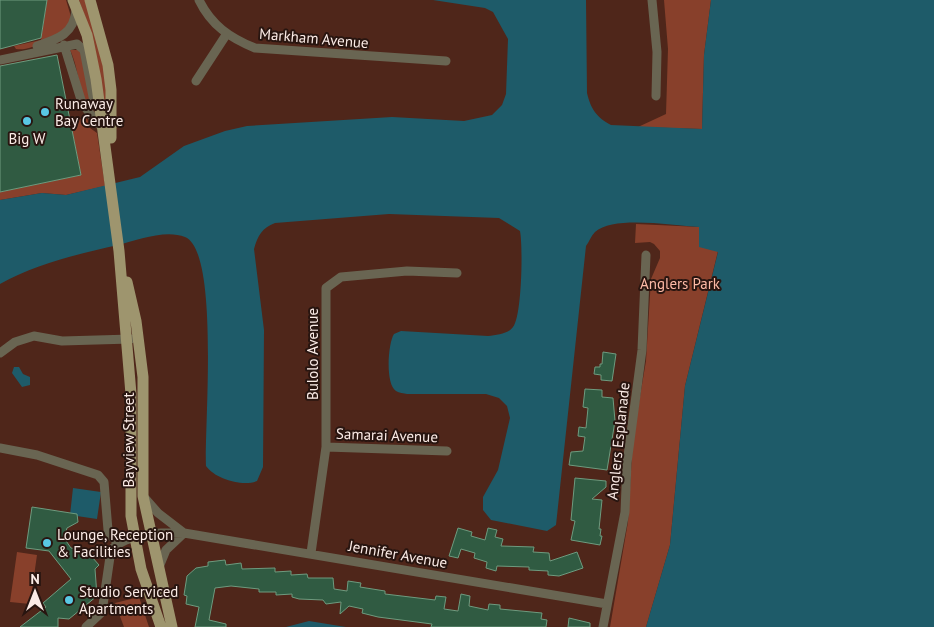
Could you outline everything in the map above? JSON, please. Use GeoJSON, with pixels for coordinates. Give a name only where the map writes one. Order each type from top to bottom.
{"type":"FeatureCollection","features":[{"type":"Feature","properties":{"kind":"main road","name":"Bayview Street"},"geometry":{"type":"LineString","coordinates":[[90,0],[110,77],[110,175]]}},
{"type":"Feature","properties":{"kind":"main road","name":"Bayview Street"},"geometry":{"type":"LineString","coordinates":[[75,5],[87,35],[92,58],[108,160],[119,251],[130,290],[133,339],[131,500],[141,569],[161,627]]}},
{"type":"Feature","properties":{"kind":"main road","name":"Bayview Street"},"geometry":{"type":"LineString","coordinates":[[133,339],[143,377],[143,496],[172,627]]}},
{"type":"Feature","properties":{"kind":"main road"},"geometry":{"type":"LineString","coordinates":[[154,608],[162,608],[166,604]]}},
{"type":"Feature","properties":{"kind":"street","name":"Markham Avenue"},"geometry":{"type":"LineString","coordinates":[[199,0],[211,20],[226,35],[255,48],[274,51],[446,61]]}},
{"type":"Feature","properties":{"kind":"street"},"geometry":{"type":"LineString","coordinates":[[652,0],[657,52],[656,96]]}},
{"type":"Feature","properties":{"kind":"street"},"geometry":{"type":"LineString","coordinates":[[0,55],[43,44],[65,34],[73,26],[75,5]]}},
{"type":"Feature","properties":{"kind":"street"},"geometry":{"type":"LineString","coordinates":[[196,81],[226,35]]}},
{"type":"Feature","properties":{"kind":"street"},"geometry":{"type":"LineString","coordinates":[[0,60],[77,44],[84,50],[98,124],[108,160]]}},
{"type":"Feature","properties":{"kind":"street"},"geometry":{"type":"LineString","coordinates":[[64,46],[82,103],[98,124]]}},
{"type":"Feature","properties":{"kind":"street","name":"Anglers Esplanade"},"geometry":{"type":"LineString","coordinates":[[603,627],[625,512],[627,463],[642,350],[646,255]]}},
{"type":"Feature","properties":{"kind":"street","name":"Bulolo Avenue"},"geometry":{"type":"LineString","coordinates":[[311,554],[326,447],[326,288],[341,277],[407,271],[457,273]]}},
{"type":"Feature","properties":{"kind":"street"},"geometry":{"type":"LineString","coordinates":[[0,353],[15,342],[34,336],[62,341],[133,339]]}},
{"type":"Feature","properties":{"kind":"street","name":"Samarai Avenue"},"geometry":{"type":"LineString","coordinates":[[326,447],[446,451]]}},
{"type":"Feature","properties":{"kind":"street"},"geometry":{"type":"LineString","coordinates":[[0,448],[37,455],[98,475],[104,482],[108,530],[111,536],[119,543],[109,555],[102,612],[86,627]]}},
{"type":"Feature","properties":{"kind":"street","name":"Jennifer Avenue"},"geometry":{"type":"LineString","coordinates":[[143,496],[158,513],[184,533]]}},
{"type":"Feature","properties":{"kind":"street","name":"Jennifer Avenue"},"geometry":{"type":"LineString","coordinates":[[119,543],[150,534],[165,532],[184,533],[607,604]]}},
{"type":"Feature","properties":{"kind":"street"},"geometry":{"type":"LineString","coordinates":[[159,567],[166,550],[184,533]]}},
{"type":"Feature","properties":{"kind":"green space"},"geometry":{"type":"Polygon","coordinates":[[[47,0],[66,0],[72,20],[69,28],[36,46],[16,49],[14,46],[41,40],[47,0]]]}},
{"type":"Feature","properties":{"kind":"green space"},"geometry":{"type":"Polygon","coordinates":[[[79,0],[85,0],[106,72],[108,160],[92,36],[79,0]]]}},
{"type":"Feature","properties":{"kind":"green space"},"geometry":{"type":"Polygon","coordinates":[[[664,0],[711,0],[704,55],[702,129],[638,127],[666,114],[668,49],[664,0]]]}},
{"type":"Feature","properties":{"kind":"green space"},"geometry":{"type":"Polygon","coordinates":[[[70,50],[79,50],[84,59],[94,114],[89,108],[82,92],[70,50]]]}},
{"type":"Feature","properties":{"kind":"green space"},"geometry":{"type":"Polygon","coordinates":[[[87,118],[90,128],[97,133],[105,186],[66,195],[42,193],[0,200],[0,192],[81,175],[70,121],[87,118]]]}},
{"type":"Feature","properties":{"kind":"green space","name":"Anglers Park"},"geometry":{"type":"Polygon","coordinates":[[[636,224],[700,227],[718,251],[685,386],[670,545],[646,627],[610,627],[628,522],[633,438],[646,361],[651,279],[660,258],[660,251],[654,244],[650,242],[635,243],[636,224]]]}},
{"type":"Feature","properties":{"kind":"green space"},"geometry":{"type":"Polygon","coordinates":[[[17,552],[37,555],[30,604],[10,602],[17,552]]]}},
{"type":"Feature","properties":{"kind":"green space"},"geometry":{"type":"Polygon","coordinates":[[[139,597],[149,627],[124,627],[115,603],[139,597]]]}},
{"type":"Feature","properties":{"kind":"water"},"geometry":{"type":"Polygon","coordinates":[[[433,0],[586,0],[587,93],[590,104],[598,116],[611,125],[702,129],[704,55],[711,0],[934,0],[934,627],[646,627],[670,545],[685,386],[718,252],[699,247],[699,227],[645,223],[616,224],[595,232],[586,246],[556,525],[547,531],[491,520],[483,510],[483,497],[498,470],[510,418],[507,406],[499,398],[486,394],[407,394],[396,391],[390,380],[389,354],[394,334],[401,331],[488,336],[505,333],[513,327],[520,296],[520,231],[499,218],[389,214],[275,223],[264,230],[259,236],[254,249],[264,330],[263,467],[257,481],[251,483],[230,481],[222,478],[210,471],[206,466],[208,343],[206,306],[203,274],[196,249],[185,237],[169,234],[143,238],[58,260],[0,284],[0,200],[42,193],[66,195],[140,177],[184,146],[225,131],[247,126],[392,117],[464,121],[492,115],[502,105],[506,94],[508,39],[493,12],[485,8],[433,0]]]}},
{"type":"Feature","properties":{"kind":"water"},"geometry":{"type":"Polygon","coordinates":[[[14,367],[19,367],[23,374],[30,377],[30,385],[22,387],[12,373],[14,367]]]}},
{"type":"Feature","properties":{"kind":"water"},"geometry":{"type":"Polygon","coordinates":[[[73,488],[101,492],[97,519],[70,515],[73,488]]]}},
{"type":"Feature","properties":{"kind":"water"},"geometry":{"type":"Polygon","coordinates":[[[309,621],[346,627],[286,627],[309,621]]]}},
{"type":"Feature","properties":{"kind":"building"},"geometry":{"type":"Polygon","coordinates":[[[0,0],[47,0],[41,38],[0,49],[0,0]]]}},
{"type":"Feature","properties":{"kind":"building"},"geometry":{"type":"Polygon","coordinates":[[[57,55],[81,175],[0,192],[0,66],[57,55]]]}},
{"type":"Feature","properties":{"kind":"building"},"geometry":{"type":"Polygon","coordinates":[[[603,352],[616,354],[612,381],[601,380],[601,375],[594,374],[595,367],[600,367],[600,364],[602,364],[603,352]]]}},
{"type":"Feature","properties":{"kind":"building"},"geometry":{"type":"Polygon","coordinates":[[[585,389],[602,390],[602,397],[613,398],[615,421],[607,470],[569,465],[571,452],[583,451],[585,437],[578,436],[579,427],[586,428],[588,408],[583,407],[585,389]]]}},
{"type":"Feature","properties":{"kind":"building"},"geometry":{"type":"Polygon","coordinates":[[[575,478],[606,481],[606,487],[592,499],[602,500],[599,529],[601,529],[600,536],[602,536],[600,545],[571,540],[575,521],[571,520],[575,478]]]}},
{"type":"Feature","properties":{"kind":"building","name":"Lounge, Reception & Facilities"},"geometry":{"type":"Polygon","coordinates":[[[32,507],[77,514],[78,522],[67,528],[64,538],[71,548],[85,549],[99,565],[95,569],[97,596],[69,619],[58,618],[58,627],[20,627],[46,607],[43,603],[71,579],[49,551],[26,548],[32,507]]]}},
{"type":"Feature","properties":{"kind":"building"},"geometry":{"type":"Polygon","coordinates":[[[458,528],[472,532],[471,536],[485,540],[488,528],[497,530],[495,537],[503,539],[501,546],[534,547],[533,552],[549,553],[550,561],[577,552],[583,568],[559,576],[548,575],[548,571],[529,570],[529,567],[497,566],[496,571],[486,568],[487,562],[474,558],[475,553],[461,549],[458,558],[449,556],[458,528]]]}},
{"type":"Feature","properties":{"kind":"building"},"geometry":{"type":"Polygon","coordinates":[[[225,560],[226,565],[241,563],[242,569],[275,568],[275,572],[291,571],[291,575],[307,574],[308,578],[333,578],[334,589],[347,591],[348,581],[361,583],[360,587],[385,591],[385,594],[435,600],[436,596],[446,597],[444,609],[458,611],[461,594],[470,596],[469,606],[488,610],[489,604],[500,605],[500,609],[542,613],[541,619],[547,620],[546,627],[431,627],[432,624],[362,613],[363,609],[349,606],[340,614],[341,602],[326,604],[323,600],[299,599],[292,597],[292,594],[276,595],[276,592],[259,592],[259,589],[231,586],[215,588],[209,620],[226,624],[226,627],[195,627],[199,607],[186,604],[187,596],[184,595],[187,576],[196,568],[208,566],[208,562],[225,560]]]}},
{"type":"Feature","properties":{"kind":"building"},"geometry":{"type":"Polygon","coordinates":[[[569,618],[590,623],[590,627],[568,627],[569,618]]]}},
{"type":"Feature","properties":{"kind":"place","name":"Runaway Bay Centre"},"geometry":{"type":"Point","coordinates":[45,112]}},
{"type":"Feature","properties":{"kind":"place","name":"Big W"},"geometry":{"type":"Point","coordinates":[27,121]}},
{"type":"Feature","properties":{"kind":"place","name":"Lounge, Reception & Facilities"},"geometry":{"type":"Point","coordinates":[47,543]}},
{"type":"Feature","properties":{"kind":"place","name":"Studio Serviced Apartments"},"geometry":{"type":"Point","coordinates":[69,600]}}]}
